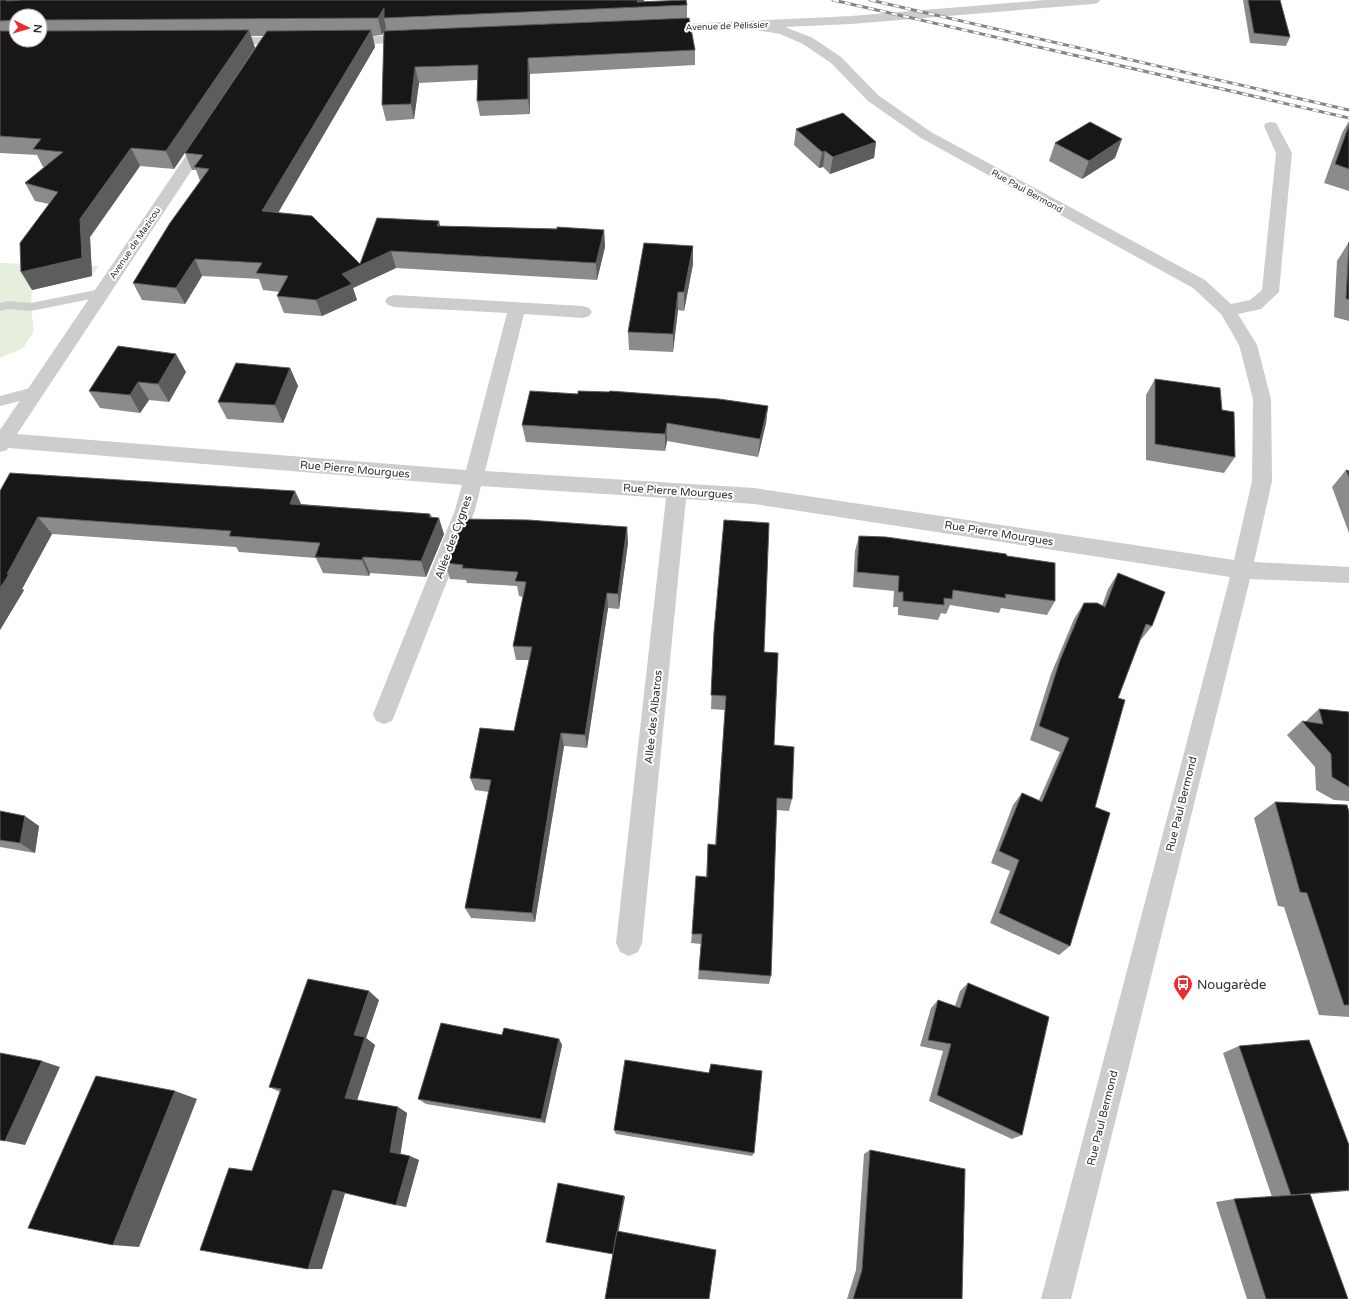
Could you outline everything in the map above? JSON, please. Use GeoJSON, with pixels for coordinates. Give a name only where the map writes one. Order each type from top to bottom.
{"type":"FeatureCollection","features":[{"type":"Feature","properties":{"kind":"street","name":"Avenue de Pélissier"},"geometry":{"type":"LineString","coordinates":[[647,29],[851,20],[1093,0]]}},
{"type":"Feature","properties":{"kind":"street"},"geometry":{"type":"LineString","coordinates":[[836,60],[835,37],[843,25],[851,20]]}},
{"type":"Feature","properties":{"kind":"street","name":"Rue Paul Bermond"},"geometry":{"type":"LineString","coordinates":[[752,25],[784,31],[808,41],[836,60],[873,98],[926,135],[1198,284],[1227,310],[1248,345],[1262,399],[1262,481],[1242,570],[1223,639],[1056,1299]]}},
{"type":"Feature","properties":{"kind":"street"},"geometry":{"type":"LineString","coordinates":[[331,41],[426,39]]}},
{"type":"Feature","properties":{"kind":"street"},"geometry":{"type":"LineString","coordinates":[[208,41],[307,41]]}},
{"type":"Feature","properties":{"kind":"street"},"geometry":{"type":"LineString","coordinates":[[258,56],[268,41]]}},
{"type":"Feature","properties":{"kind":"street"},"geometry":{"type":"LineString","coordinates":[[1227,310],[1255,305],[1270,292],[1284,154],[1271,126]]}},
{"type":"Feature","properties":{"kind":"street","name":"Avenue de Mazicou"},"geometry":{"type":"LineString","coordinates":[[2,442],[211,128]]}},
{"type":"Feature","properties":{"kind":"street"},"geometry":{"type":"LineString","coordinates":[[394,301],[583,312]]}},
{"type":"Feature","properties":{"kind":"street","name":"Allée des Cygnes"},"geometry":{"type":"LineString","coordinates":[[384,714],[465,510],[517,308]]}},
{"type":"Feature","properties":{"kind":"street","name":"Rue Pierre Mourgues"},"geometry":{"type":"LineString","coordinates":[[2,442],[473,478],[754,496],[1242,570],[1349,575]]}},
{"type":"Feature","properties":{"kind":"street","name":"Allée des Albatros"},"geometry":{"type":"LineString","coordinates":[[629,943],[676,491]]}},
{"type":"Feature","properties":{"kind":"lane"},"geometry":{"type":"LineString","coordinates":[[0,307],[8,304],[31,307],[101,293]]}},
{"type":"Feature","properties":{"kind":"lane"},"geometry":{"type":"LineString","coordinates":[[0,401],[34,392]]}},
{"type":"Feature","properties":{"kind":"green space"},"geometry":{"type":"Polygon","coordinates":[[[0,263],[99,266],[92,276],[32,290],[31,307],[34,331],[23,348],[0,358],[0,263]]]}},
{"type":"Feature","properties":{"kind":"building"},"geometry":{"type":"Polygon","coordinates":[[[0,0],[638,0],[637,2],[686,0],[687,5],[384,18],[384,8],[378,18],[48,20],[48,8],[8,8],[8,20],[0,21],[0,0]]]}},
{"type":"Feature","properties":{"kind":"building"},"geometry":{"type":"Polygon","coordinates":[[[1248,0],[1280,0],[1290,37],[1254,33],[1248,0]]]}},
{"type":"Feature","properties":{"kind":"building"},"geometry":{"type":"Polygon","coordinates":[[[689,18],[695,50],[528,58],[528,99],[477,101],[478,65],[415,67],[411,104],[382,105],[384,31],[689,18]]]}},
{"type":"Feature","properties":{"kind":"building"},"geometry":{"type":"Polygon","coordinates":[[[249,30],[166,151],[131,148],[80,219],[82,258],[21,272],[20,243],[58,192],[25,183],[63,152],[33,149],[41,139],[0,136],[0,31],[8,31],[8,48],[48,48],[48,31],[249,30]]]}},
{"type":"Feature","properties":{"kind":"building"},"geometry":{"type":"Polygon","coordinates":[[[371,30],[262,211],[312,216],[360,264],[377,218],[439,221],[437,226],[557,229],[557,227],[604,230],[596,263],[391,251],[342,274],[352,284],[316,300],[277,296],[288,276],[256,273],[262,263],[195,259],[176,288],[133,283],[170,223],[209,169],[194,167],[203,155],[185,153],[267,31],[371,30]]]}},
{"type":"Feature","properties":{"kind":"building"},"geometry":{"type":"Polygon","coordinates":[[[843,113],[876,142],[833,157],[825,151],[822,152],[796,129],[843,113]]]}},
{"type":"Feature","properties":{"kind":"building"},"geometry":{"type":"Polygon","coordinates":[[[1090,122],[1122,139],[1089,161],[1055,143],[1090,122]]]}},
{"type":"Feature","properties":{"kind":"building"},"geometry":{"type":"Polygon","coordinates":[[[1349,125],[1349,169],[1335,164],[1349,125]]]}},
{"type":"Feature","properties":{"kind":"building"},"geometry":{"type":"Polygon","coordinates":[[[1349,242],[1349,299],[1346,299],[1349,242]]]}},
{"type":"Feature","properties":{"kind":"building"},"geometry":{"type":"Polygon","coordinates":[[[644,243],[693,246],[684,292],[678,292],[673,334],[628,332],[644,243]]]}},
{"type":"Feature","properties":{"kind":"building"},"geometry":{"type":"Polygon","coordinates":[[[118,346],[176,354],[158,384],[138,382],[130,395],[89,391],[118,346]]]}},
{"type":"Feature","properties":{"kind":"building"},"geometry":{"type":"Polygon","coordinates":[[[236,363],[290,368],[275,405],[218,402],[236,363]]]}},
{"type":"Feature","properties":{"kind":"building"},"geometry":{"type":"Polygon","coordinates":[[[1155,379],[1220,388],[1222,410],[1234,412],[1235,457],[1155,444],[1155,379]]]}},
{"type":"Feature","properties":{"kind":"building"},"geometry":{"type":"Polygon","coordinates":[[[530,391],[578,394],[578,391],[610,391],[719,399],[768,406],[760,439],[667,423],[665,434],[522,425],[530,391]]]}},
{"type":"Feature","properties":{"kind":"building"},"geometry":{"type":"Polygon","coordinates":[[[10,473],[295,491],[290,504],[430,514],[429,517],[439,518],[421,561],[363,557],[362,560],[315,557],[320,543],[229,536],[231,531],[38,517],[7,574],[9,574],[0,588],[0,491],[10,473]]]}},
{"type":"Feature","properties":{"kind":"building"},"geometry":{"type":"Polygon","coordinates":[[[463,519],[528,520],[627,527],[618,594],[607,593],[585,735],[561,733],[532,913],[465,908],[491,780],[470,778],[480,728],[514,731],[532,647],[513,646],[526,582],[515,581],[518,572],[462,568],[463,565],[445,563],[463,519]]]}},
{"type":"Feature","properties":{"kind":"building"},"geometry":{"type":"Polygon","coordinates":[[[724,520],[769,523],[764,652],[778,653],[774,745],[794,747],[792,799],[777,798],[771,976],[699,970],[702,934],[692,934],[696,876],[707,877],[708,844],[716,845],[726,696],[711,695],[714,632],[724,520]]]}},
{"type":"Feature","properties":{"kind":"building"},"geometry":{"type":"Polygon","coordinates":[[[859,536],[886,537],[1006,554],[1007,556],[1055,563],[1055,601],[1005,594],[1006,598],[953,590],[952,599],[944,598],[944,605],[903,601],[903,592],[898,592],[899,576],[857,572],[859,536]]]}},
{"type":"Feature","properties":{"kind":"building"},"geometry":{"type":"Polygon","coordinates":[[[1118,573],[1165,592],[1152,626],[1146,624],[1118,698],[1125,700],[1095,807],[1110,813],[1070,946],[999,913],[1019,860],[999,851],[1022,793],[1042,802],[1069,738],[1039,726],[1060,660],[1084,603],[1097,603],[1105,607],[1118,573]]]}},
{"type":"Feature","properties":{"kind":"building"},"geometry":{"type":"Polygon","coordinates":[[[1319,709],[1349,712],[1349,787],[1332,777],[1331,754],[1302,721],[1323,724],[1319,709]]]}},
{"type":"Feature","properties":{"kind":"building"},"geometry":{"type":"Polygon","coordinates":[[[1275,802],[1347,805],[1349,812],[1349,1005],[1344,1005],[1307,893],[1300,892],[1275,802]]]}},
{"type":"Feature","properties":{"kind":"building"},"geometry":{"type":"Polygon","coordinates":[[[0,811],[25,816],[20,843],[0,840],[0,811]]]}},
{"type":"Feature","properties":{"kind":"building"},"geometry":{"type":"Polygon","coordinates":[[[308,979],[369,991],[354,1035],[365,1037],[345,1098],[398,1107],[390,1152],[410,1156],[396,1205],[333,1190],[308,1269],[200,1250],[229,1168],[252,1171],[281,1089],[269,1087],[308,979]]]}},
{"type":"Feature","properties":{"kind":"building"},"geometry":{"type":"Polygon","coordinates":[[[968,983],[1049,1017],[1022,1135],[937,1095],[951,1044],[928,1040],[938,1000],[960,1008],[968,983]]]}},
{"type":"Feature","properties":{"kind":"building"},"geometry":{"type":"Polygon","coordinates":[[[441,1023],[502,1035],[504,1028],[559,1039],[541,1119],[418,1099],[441,1023]]]}},
{"type":"Feature","properties":{"kind":"building"},"geometry":{"type":"Polygon","coordinates":[[[1309,1040],[1349,1145],[1349,1190],[1291,1195],[1239,1046],[1309,1040]]]}},
{"type":"Feature","properties":{"kind":"building"},"geometry":{"type":"Polygon","coordinates":[[[0,1053],[42,1061],[5,1141],[0,1140],[0,1053]]]}},
{"type":"Feature","properties":{"kind":"building"},"geometry":{"type":"Polygon","coordinates":[[[625,1060],[709,1073],[711,1064],[762,1071],[754,1153],[614,1130],[625,1060]]]}},
{"type":"Feature","properties":{"kind":"building"},"geometry":{"type":"Polygon","coordinates":[[[96,1076],[175,1091],[113,1245],[28,1228],[96,1076]]]}},
{"type":"Feature","properties":{"kind":"building"},"geometry":{"type":"Polygon","coordinates":[[[870,1150],[965,1169],[962,1299],[853,1299],[862,1270],[870,1150]]]}},
{"type":"Feature","properties":{"kind":"building"},"geometry":{"type":"Polygon","coordinates":[[[558,1183],[624,1196],[613,1254],[546,1242],[558,1183]]]}},
{"type":"Feature","properties":{"kind":"building"},"geometry":{"type":"Polygon","coordinates":[[[1310,1194],[1348,1299],[1266,1299],[1234,1199],[1310,1194]]]}},
{"type":"Feature","properties":{"kind":"building"},"geometry":{"type":"Polygon","coordinates":[[[617,1231],[716,1250],[709,1299],[605,1299],[617,1231]]]}},
{"type":"Feature","properties":{"kind":"railway"},"geometry":{"type":"LineString","coordinates":[[833,0],[1349,118]]}},
{"type":"Feature","properties":{"kind":"railway"},"geometry":{"type":"LineString","coordinates":[[870,0],[1349,110]]}},
{"type":"Feature","properties":{"kind":"place","name":"Nougarède"},"geometry":{"type":"Point","coordinates":[1183,1001]}}]}
